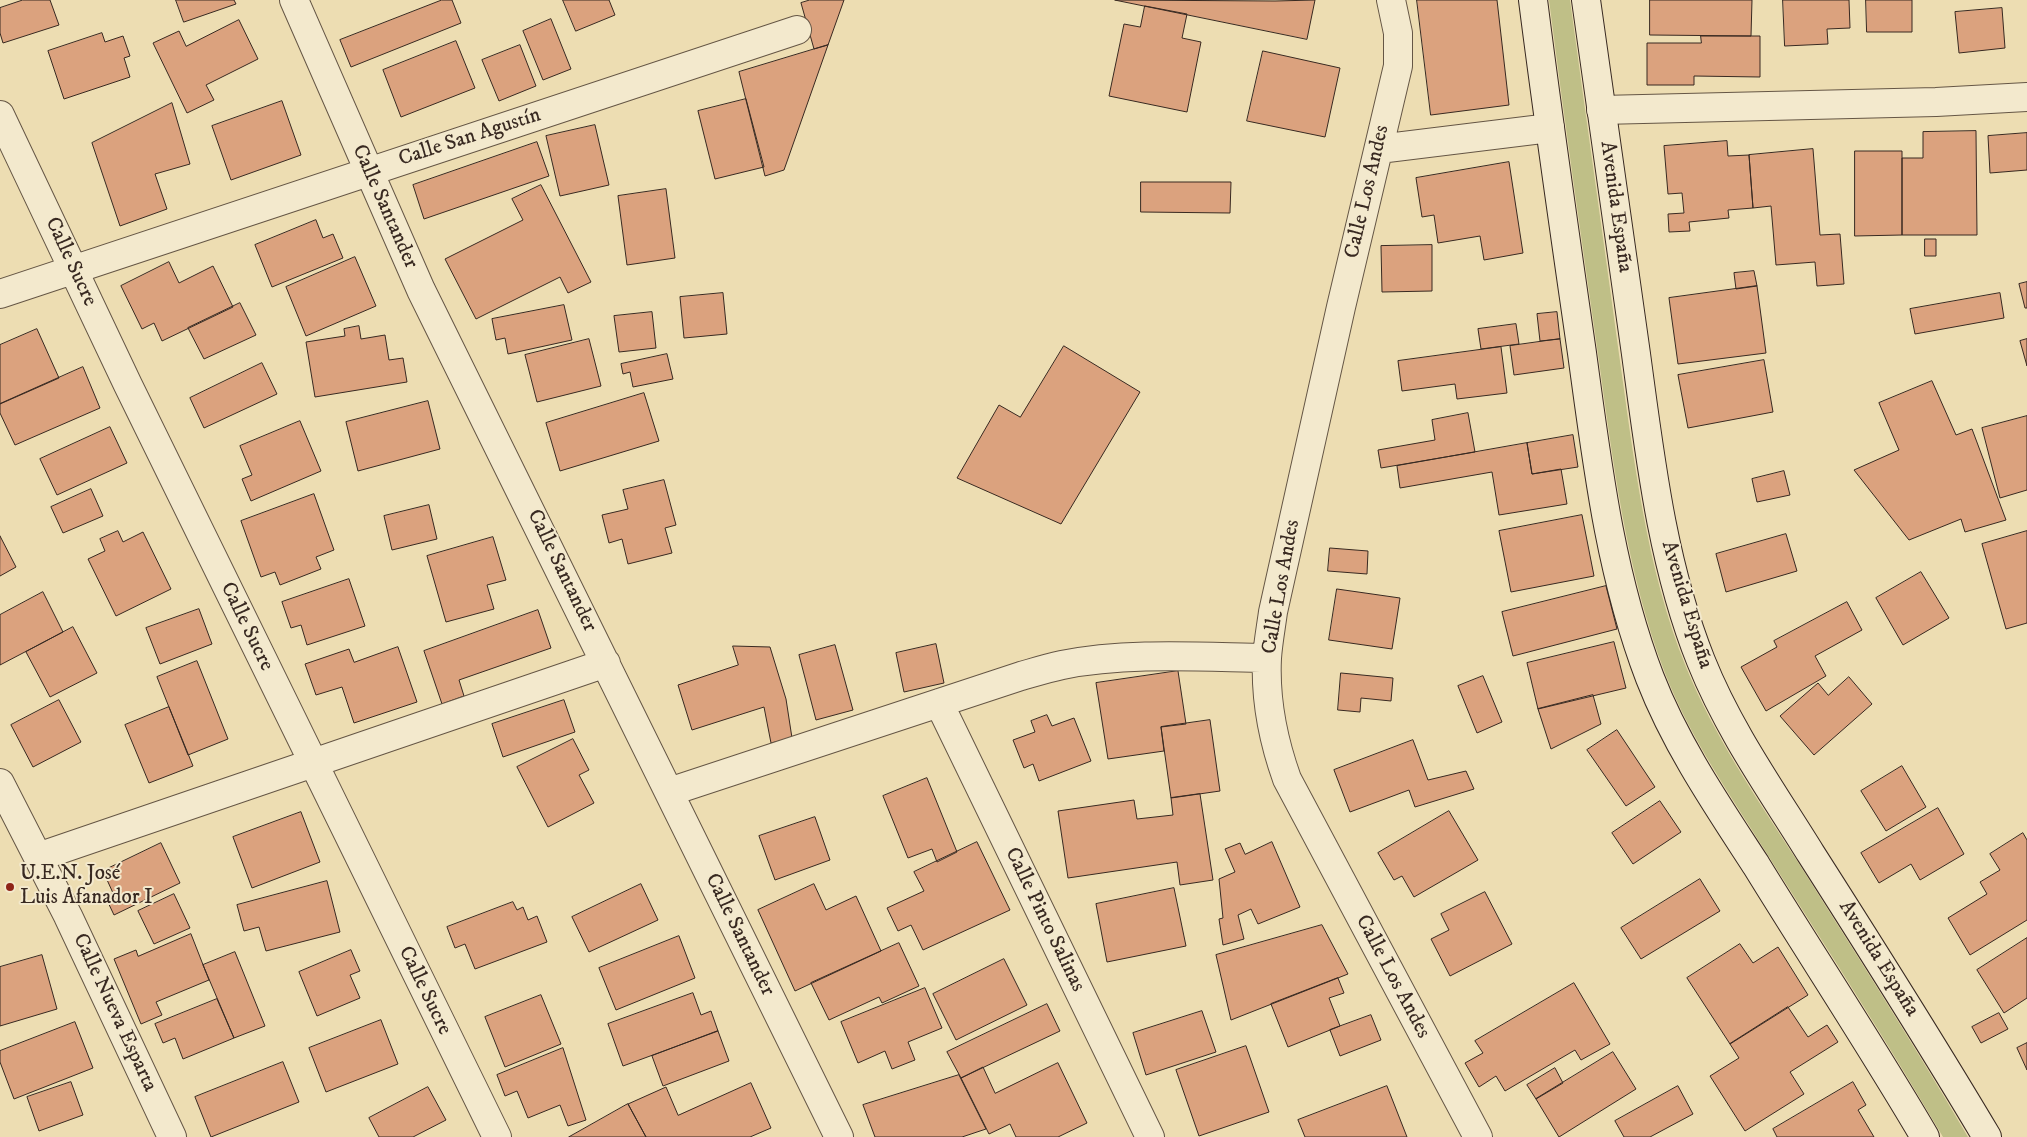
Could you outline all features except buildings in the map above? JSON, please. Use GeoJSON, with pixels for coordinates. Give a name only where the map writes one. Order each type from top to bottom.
{"type":"FeatureCollection","features":[{"type":"Feature","properties":{"kind":"street","name":"Calle Santander"},"geometry":{"type":"LineString","coordinates":[[294,0],[422,290],[838,1137]]}},
{"type":"Feature","properties":{"kind":"street","name":"Calle Los Andes"},"geometry":{"type":"LineString","coordinates":[[1391,0],[1398,33],[1398,66],[1341,307],[1273,612],[1267,658],[1268,702],[1275,745],[1287,779],[1478,1137]]}},
{"type":"Feature","properties":{"kind":"street"},"geometry":{"type":"LineString","coordinates":[[1532,0],[1599,475],[1616,561],[1650,678],[1672,727],[1705,787],[1925,1137]]}},
{"type":"Feature","properties":{"kind":"street","name":"Avenida España"},"geometry":{"type":"LineString","coordinates":[[1586,0],[1652,466],[1668,549],[1682,604],[1700,660],[1720,704],[1750,759],[1940,1058],[1987,1137]]}},
{"type":"Feature","properties":{"kind":"street","name":"Calle San Agustín"},"geometry":{"type":"LineString","coordinates":[[0,294],[797,30]]}},
{"type":"Feature","properties":{"kind":"street"},"geometry":{"type":"LineString","coordinates":[[1601,110],[1936,102],[2027,97]]}},
{"type":"Feature","properties":{"kind":"street","name":"Calle Sucre"},"geometry":{"type":"LineString","coordinates":[[0,115],[313,764],[497,1137]]}},
{"type":"Feature","properties":{"kind":"street"},"geometry":{"type":"LineString","coordinates":[[1378,149],[1550,128]]}},
{"type":"Feature","properties":{"kind":"street"},"geometry":{"type":"LineString","coordinates":[[669,792],[1021,676],[1062,665],[1165,656],[1267,658]]}},
{"type":"Feature","properties":{"kind":"street"},"geometry":{"type":"LineString","coordinates":[[38,857],[606,663]]}},
{"type":"Feature","properties":{"kind":"street","name":"Calle Pinto Salinas"},"geometry":{"type":"LineString","coordinates":[[939,703],[1150,1137]]}},
{"type":"Feature","properties":{"kind":"street","name":"Calle Nueva Esparta"},"geometry":{"type":"LineString","coordinates":[[0,783],[68,916],[172,1137]]}},
{"type":"Feature","properties":{"kind":"green space"},"geometry":{"type":"Polygon","coordinates":[[[1549,0],[1570,0],[1636,473],[1651,552],[1661,591],[1686,667],[1709,717],[1736,766],[1883,997],[1968,1137],[1943,1137],[1880,1032],[1700,746],[1675,698],[1665,673],[1640,595],[1622,515],[1609,435],[1549,0]]]}},
{"type":"Feature","properties":{"kind":"place","name":"U.E.N. José Luis Afanador I"},"geometry":{"type":"Point","coordinates":[10,887]}}]}
